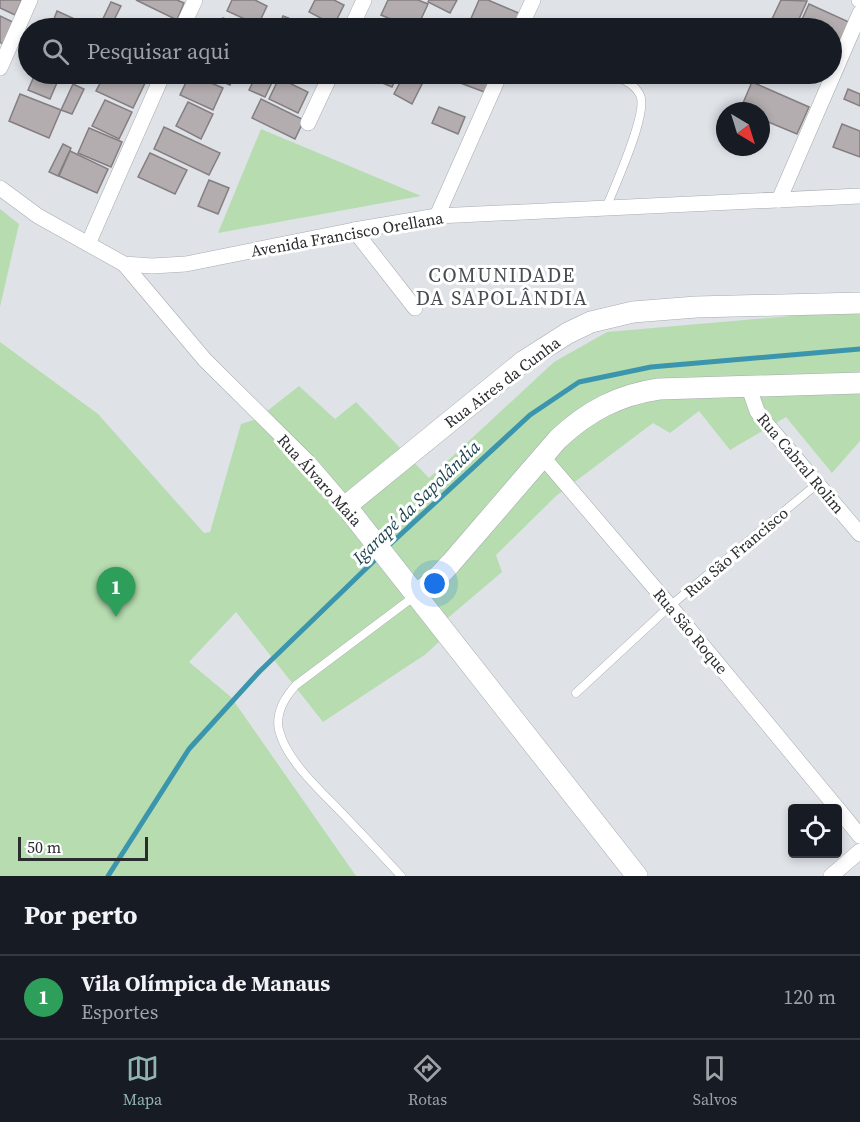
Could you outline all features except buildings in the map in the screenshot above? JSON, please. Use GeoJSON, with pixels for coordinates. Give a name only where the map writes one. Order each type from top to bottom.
{"type":"FeatureCollection","features":[{"type":"Feature","properties":{"kind":"street"},"geometry":{"type":"LineString","coordinates":[[22,18],[30,0]]}},
{"type":"Feature","properties":{"kind":"street"},"geometry":{"type":"LineString","coordinates":[[187,18],[195,0]]}},
{"type":"Feature","properties":{"kind":"street"},"geometry":{"type":"LineString","coordinates":[[355,18],[363,0]]}},
{"type":"Feature","properties":{"kind":"street"},"geometry":{"type":"LineString","coordinates":[[525,18],[533,0]]}},
{"type":"Feature","properties":{"kind":"street"},"geometry":{"type":"LineString","coordinates":[[842,55],[860,13]]}},
{"type":"Feature","properties":{"kind":"street"},"geometry":{"type":"LineString","coordinates":[[0,68],[18,27]]}},
{"type":"Feature","properties":{"kind":"street"},"geometry":{"type":"LineString","coordinates":[[88,244],[159,84]]}},
{"type":"Feature","properties":{"kind":"street"},"geometry":{"type":"LineString","coordinates":[[308,123],[326,84]]}},
{"type":"Feature","properties":{"kind":"street"},"geometry":{"type":"LineString","coordinates":[[436,216],[495,84]]}},
{"type":"Feature","properties":{"kind":"street"},"geometry":{"type":"LineString","coordinates":[[779,200],[829,84]]}},
{"type":"Feature","properties":{"kind":"street","name":"Avenida Francisco Orellana"},"geometry":{"type":"LineString","coordinates":[[0,188],[38,216],[124,264],[152,266],[186,264],[436,216],[860,196]]}},
{"type":"Feature","properties":{"kind":"street"},"geometry":{"type":"LineString","coordinates":[[354,230],[415,308]]}},
{"type":"Feature","properties":{"kind":"street","name":"Rua Álvaro Maia"},"geometry":{"type":"LineString","coordinates":[[124,264],[205,360],[310,464],[346,506],[638,876]]}},
{"type":"Feature","properties":{"kind":"street","name":"Rua Aires da Cunha"},"geometry":{"type":"LineString","coordinates":[[346,506],[524,362],[568,333],[591,322],[633,312],[696,307],[860,303]]}},
{"type":"Feature","properties":{"kind":"street"},"geometry":{"type":"LineString","coordinates":[[417,594],[436,579],[542,456],[577,421],[598,408],[639,392],[659,390],[860,383]]}},
{"type":"Feature","properties":{"kind":"street","name":"Rua Cabral Rolim"},"geometry":{"type":"LineString","coordinates":[[748,388],[757,411],[860,534]]}},
{"type":"Feature","properties":{"kind":"street","name":"Rua São Roque"},"geometry":{"type":"LineString","coordinates":[[542,456],[670,606],[833,804]]}},
{"type":"Feature","properties":{"kind":"street","name":"Rua São Roque"},"geometry":{"type":"LineString","coordinates":[[842,815],[860,836]]}},
{"type":"Feature","properties":{"kind":"street"},"geometry":{"type":"LineString","coordinates":[[831,876],[860,850]]}},
{"type":"Feature","properties":{"kind":"lane"},"geometry":{"type":"LineString","coordinates":[[605,208],[642,116],[642,97],[632,84]]}},
{"type":"Feature","properties":{"kind":"lane","name":"Rua São Francisco"},"geometry":{"type":"LineString","coordinates":[[576,693],[670,606],[817,484]]}},
{"type":"Feature","properties":{"kind":"lane"},"geometry":{"type":"LineString","coordinates":[[401,876],[303,771],[284,743],[279,730],[278,717],[287,694],[297,685],[417,594]]}},
{"type":"Feature","properties":{"kind":"green space"},"geometry":{"type":"Polygon","coordinates":[[[261,129],[421,196],[218,233],[261,129]]]}},
{"type":"Feature","properties":{"kind":"green space"},"geometry":{"type":"Polygon","coordinates":[[[0,209],[19,224],[0,307],[0,209]]]}},
{"type":"Feature","properties":{"kind":"green space"},"geometry":{"type":"Polygon","coordinates":[[[860,310],[860,441],[832,473],[786,417],[730,450],[699,411],[670,433],[653,423],[556,496],[496,555],[502,572],[436,628],[444,637],[426,654],[323,722],[236,612],[189,662],[231,697],[356,876],[0,876],[0,342],[98,414],[204,533],[210,532],[241,424],[257,419],[299,386],[335,419],[356,402],[429,478],[554,362],[607,332],[860,310]]]}},
{"type":"Feature","properties":{"kind":"waterway","name":"Igarapé da Sapolândia"},"geometry":{"type":"LineString","coordinates":[[386,548],[530,415],[579,382],[651,367],[860,349]]}},
{"type":"Feature","properties":{"kind":"waterway","name":"Igarapé da Sapolândia"},"geometry":{"type":"LineString","coordinates":[[108,876],[189,749],[259,672],[380,555]]}},
{"type":"Feature","properties":{"kind":"place","name":"Vila Olímpica de Manaus"},"geometry":{"type":"Point","coordinates":[116,617]}},
{"type":"Feature","properties":{"kind":"district","name":"COMUNIDADE DA SAPOLÂNDIA"},"geometry":{"type":"Point","coordinates":[502,286]}}]}
